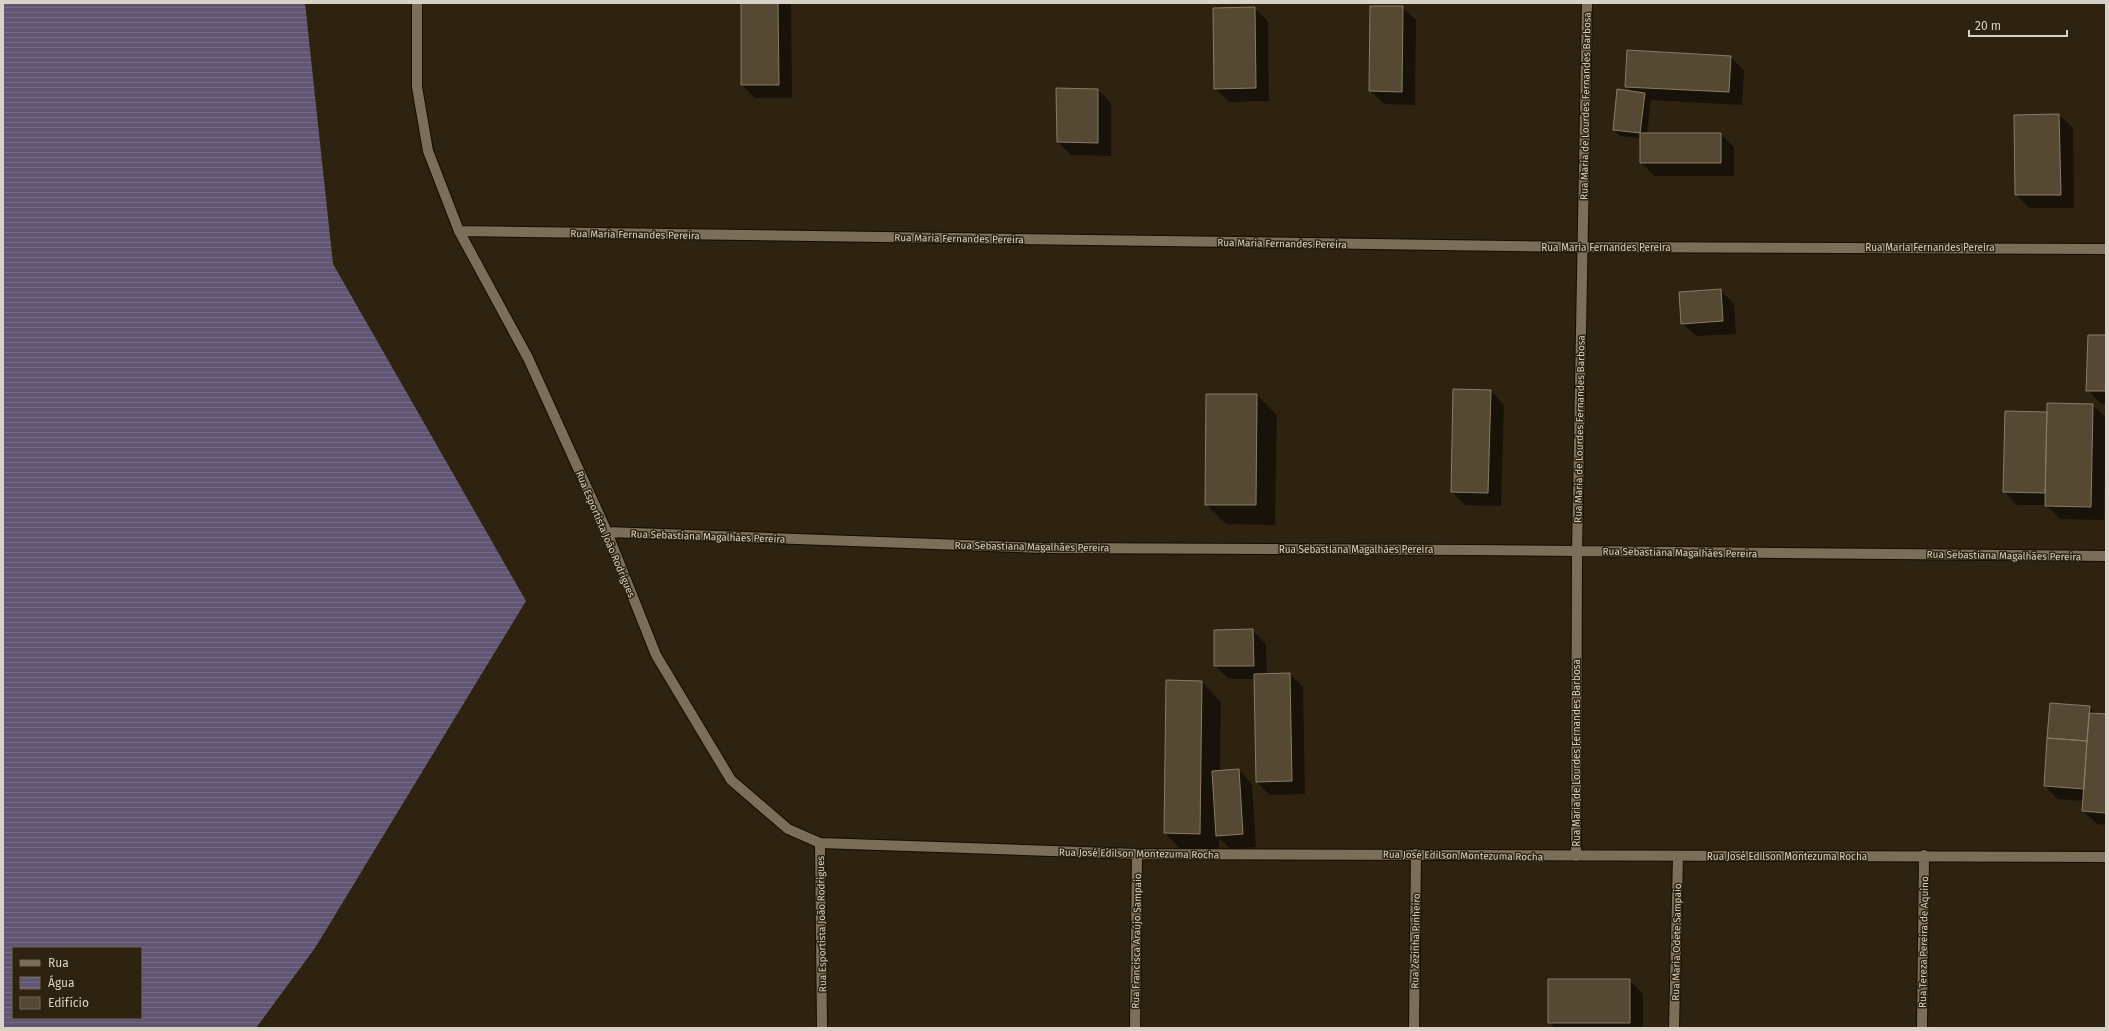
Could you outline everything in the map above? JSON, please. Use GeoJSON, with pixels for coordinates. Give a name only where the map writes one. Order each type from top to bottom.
{"type":"FeatureCollection","features":[{"type":"Feature","properties":{"kind":"street","name":"Rua Esportista João Rodrigues"},"geometry":{"type":"LineString","coordinates":[[417,3],[417,86],[428,151],[459,231],[528,358],[607,532],[656,656],[731,780],[788,828],[820,843],[822,1028]]}},
{"type":"Feature","properties":{"kind":"street","name":"Rua Maria de Lourdes Fernandes Barbosa"},"geometry":{"type":"LineString","coordinates":[[1576,856],[1577,552],[1587,3]]}},
{"type":"Feature","properties":{"kind":"street","name":"Rua Maria Fernandes Pereira"},"geometry":{"type":"LineString","coordinates":[[459,231],[1583,247],[2106,249]]}},
{"type":"Feature","properties":{"kind":"street","name":"Rua Sebastiana Magalhães Pereira"},"geometry":{"type":"LineString","coordinates":[[607,532],[1043,548],[2106,556]]}},
{"type":"Feature","properties":{"kind":"street","name":"Rua José Edilson Montezuma Rocha"},"geometry":{"type":"LineString","coordinates":[[820,843],[1137,854],[1416,854],[1576,856],[1924,855],[2106,858]]}},
{"type":"Feature","properties":{"kind":"street","name":"Rua Francisca Araújo Sampaio"},"geometry":{"type":"LineString","coordinates":[[1135,1028],[1137,854]]}},
{"type":"Feature","properties":{"kind":"street","name":"Rua Zezinha Pinheiro"},"geometry":{"type":"LineString","coordinates":[[1414,1028],[1416,854]]}},
{"type":"Feature","properties":{"kind":"street","name":"Rua Tereza Pereira de Aquino"},"geometry":{"type":"LineString","coordinates":[[1922,1028],[1924,855]]}},
{"type":"Feature","properties":{"kind":"street","name":"Rua Maria Odete Sampaio"},"geometry":{"type":"LineString","coordinates":[[1674,1028],[1678,856]]}},
{"type":"Feature","properties":{"kind":"water"},"geometry":{"type":"Polygon","coordinates":[[[3,3],[305,3],[333,264],[526,601],[315,948],[256,1028],[3,1028],[3,3]]]}},
{"type":"Feature","properties":{"kind":"building"},"geometry":{"type":"Polygon","coordinates":[[[741,3],[778,3],[779,85],[741,85],[741,3]]]}},
{"type":"Feature","properties":{"kind":"building"},"geometry":{"type":"Polygon","coordinates":[[[1370,6],[1403,6],[1402,92],[1369,91],[1370,6]]]}},
{"type":"Feature","properties":{"kind":"building"},"geometry":{"type":"Polygon","coordinates":[[[1255,7],[1256,88],[1214,89],[1213,8],[1255,7]]]}},
{"type":"Feature","properties":{"kind":"building"},"geometry":{"type":"Polygon","coordinates":[[[1627,50],[1731,56],[1729,92],[1625,87],[1627,50]]]}},
{"type":"Feature","properties":{"kind":"building"},"geometry":{"type":"Polygon","coordinates":[[[1056,88],[1098,89],[1098,143],[1057,142],[1056,88]]]}},
{"type":"Feature","properties":{"kind":"building"},"geometry":{"type":"Polygon","coordinates":[[[1617,89],[1645,93],[1640,133],[1613,130],[1617,89]]]}},
{"type":"Feature","properties":{"kind":"building"},"geometry":{"type":"Polygon","coordinates":[[[2059,114],[2061,195],[2015,195],[2014,115],[2059,114]]]}},
{"type":"Feature","properties":{"kind":"building"},"geometry":{"type":"Polygon","coordinates":[[[1640,133],[1721,133],[1721,163],[1640,163],[1640,133]]]}},
{"type":"Feature","properties":{"kind":"building"},"geometry":{"type":"Polygon","coordinates":[[[1721,289],[1723,321],[1681,324],[1679,292],[1721,289]]]}},
{"type":"Feature","properties":{"kind":"building"},"geometry":{"type":"Polygon","coordinates":[[[2088,335],[2106,335],[2106,391],[2086,391],[2088,335]]]}},
{"type":"Feature","properties":{"kind":"building"},"geometry":{"type":"Polygon","coordinates":[[[1453,389],[1491,390],[1488,493],[1451,492],[1453,389]]]}},
{"type":"Feature","properties":{"kind":"building"},"geometry":{"type":"Polygon","coordinates":[[[1206,394],[1257,394],[1256,505],[1205,505],[1206,394]]]}},
{"type":"Feature","properties":{"kind":"building"},"geometry":{"type":"Polygon","coordinates":[[[2047,403],[2093,404],[2091,507],[2045,506],[2047,403]]]}},
{"type":"Feature","properties":{"kind":"building"},"geometry":{"type":"Polygon","coordinates":[[[2005,411],[2047,412],[2045,493],[2003,492],[2005,411]]]}},
{"type":"Feature","properties":{"kind":"building"},"geometry":{"type":"Polygon","coordinates":[[[1253,629],[1254,666],[1214,666],[1214,630],[1253,629]]]}},
{"type":"Feature","properties":{"kind":"building"},"geometry":{"type":"Polygon","coordinates":[[[1290,673],[1292,781],[1256,782],[1254,674],[1290,673]]]}},
{"type":"Feature","properties":{"kind":"building"},"geometry":{"type":"Polygon","coordinates":[[[1166,680],[1202,681],[1200,834],[1164,833],[1166,680]]]}},
{"type":"Feature","properties":{"kind":"building"},"geometry":{"type":"Polygon","coordinates":[[[2050,703],[2090,706],[2087,741],[2047,738],[2050,703]]]}},
{"type":"Feature","properties":{"kind":"building"},"geometry":{"type":"Polygon","coordinates":[[[2089,713],[2106,714],[2106,813],[2082,811],[2089,713]]]}},
{"type":"Feature","properties":{"kind":"building"},"geometry":{"type":"Polygon","coordinates":[[[2047,738],[2087,741],[2084,789],[2044,786],[2047,738]]]}},
{"type":"Feature","properties":{"kind":"building"},"geometry":{"type":"Polygon","coordinates":[[[1239,769],[1243,834],[1216,836],[1212,771],[1239,769]]]}},
{"type":"Feature","properties":{"kind":"building"},"geometry":{"type":"Polygon","coordinates":[[[1548,979],[1630,979],[1630,1023],[1548,1023],[1548,979]]]}}]}
